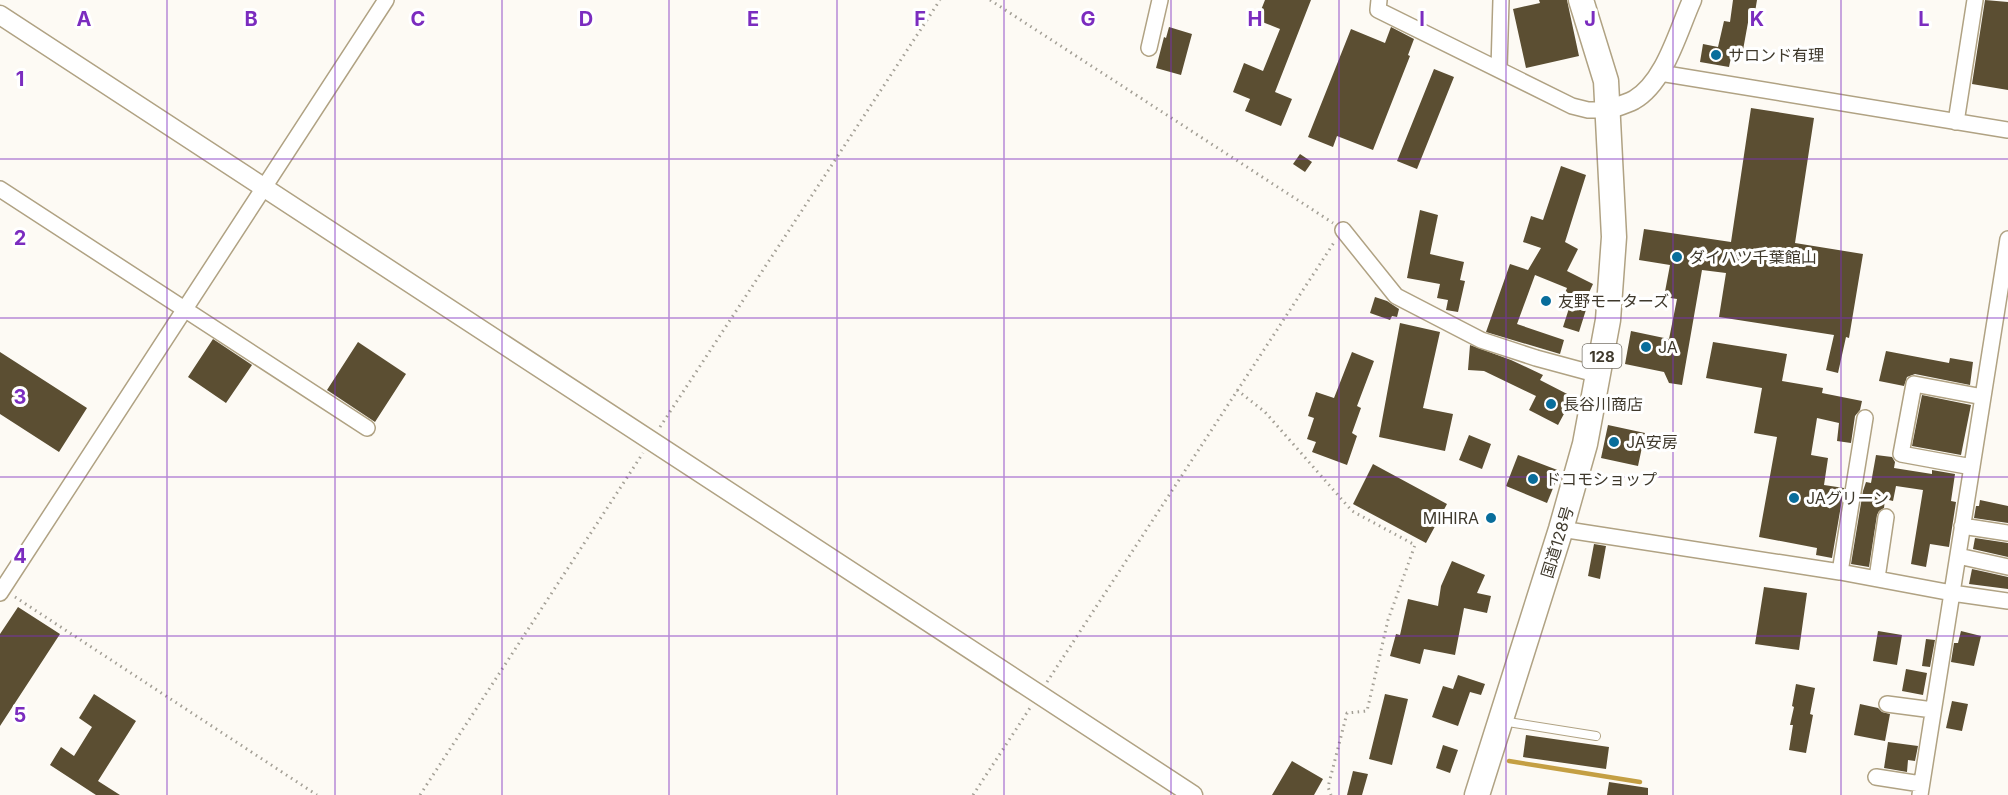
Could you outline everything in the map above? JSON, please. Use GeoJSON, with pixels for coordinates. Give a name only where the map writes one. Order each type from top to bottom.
{"type":"FeatureCollection","features":[{"type":"Feature","properties":{"kind":"highway","name":"国道128号"},"geometry":{"type":"LineString","coordinates":[[1477,795],[1586,444],[1608,320],[1614,237],[1606,81],[1581,0]]}},
{"type":"Feature","properties":{"kind":"street"},"geometry":{"type":"LineString","coordinates":[[1,591],[386,0]]}},
{"type":"Feature","properties":{"kind":"street"},"geometry":{"type":"LineString","coordinates":[[1149,48],[1160,0]]}},
{"type":"Feature","properties":{"kind":"street"},"geometry":{"type":"LineString","coordinates":[[1379,0],[1378,10],[1572,106],[1588,110],[1608,110],[1634,100],[1646,91],[1660,73],[1692,0]]}},
{"type":"Feature","properties":{"kind":"street"},"geometry":{"type":"LineString","coordinates":[[1499,69],[1501,0]]}},
{"type":"Feature","properties":{"kind":"street"},"geometry":{"type":"LineString","coordinates":[[1956,122],[1975,0]]}},
{"type":"Feature","properties":{"kind":"street"},"geometry":{"type":"LineString","coordinates":[[0,15],[1193,795]]}},
{"type":"Feature","properties":{"kind":"street"},"geometry":{"type":"LineString","coordinates":[[1660,73],[2008,130]]}},
{"type":"Feature","properties":{"kind":"street"},"geometry":{"type":"LineString","coordinates":[[0,189],[367,428]]}},
{"type":"Feature","properties":{"kind":"street"},"geometry":{"type":"LineString","coordinates":[[1342,230],[1396,296],[1482,340],[1599,375]]}},
{"type":"Feature","properties":{"kind":"street"},"geometry":{"type":"LineString","coordinates":[[1876,777],[1921,790],[2008,239]]}},
{"type":"Feature","properties":{"kind":"street"},"geometry":{"type":"LineString","coordinates":[[1972,467],[1901,454],[1914,384],[1983,397]]}},
{"type":"Feature","properties":{"kind":"street"},"geometry":{"type":"LineString","coordinates":[[1840,572],[1864,418]]}},
{"type":"Feature","properties":{"kind":"street"},"geometry":{"type":"LineString","coordinates":[[1877,578],[1886,517]]}},
{"type":"Feature","properties":{"kind":"street"},"geometry":{"type":"LineString","coordinates":[[1962,526],[2008,533]]}},
{"type":"Feature","properties":{"kind":"street"},"geometry":{"type":"LineString","coordinates":[[1561,529],[1840,572],[2008,601]]}},
{"type":"Feature","properties":{"kind":"street"},"geometry":{"type":"LineString","coordinates":[[1958,556],[2008,567]]}},
{"type":"Feature","properties":{"kind":"street"},"geometry":{"type":"LineString","coordinates":[[1887,704],[1933,710]]}},
{"type":"Feature","properties":{"kind":"lane"},"geometry":{"type":"LineString","coordinates":[[1501,721],[1596,736]]}},
{"type":"Feature","properties":{"kind":"path"},"geometry":{"type":"LineString","coordinates":[[420,795],[940,0]]}},
{"type":"Feature","properties":{"kind":"path"},"geometry":{"type":"LineString","coordinates":[[973,795],[1342,230],[990,0]]}},
{"type":"Feature","properties":{"kind":"path"},"geometry":{"type":"LineString","coordinates":[[1237,390],[1265,412],[1352,511],[1415,545],[1388,620],[1367,711],[1347,713],[1328,788],[1331,795]]}},
{"type":"Feature","properties":{"kind":"path"},"geometry":{"type":"LineString","coordinates":[[1,591],[317,795]]}},
{"type":"Feature","properties":{"kind":"building"},"geometry":{"type":"Polygon","coordinates":[[[1265,0],[1311,0],[1275,92],[1292,99],[1281,126],[1245,111],[1250,99],[1233,92],[1244,63],[1263,71],[1280,29],[1257,20],[1265,0]]]}},
{"type":"Feature","properties":{"kind":"building"},"geometry":{"type":"Polygon","coordinates":[[[1539,0],[1567,0],[1579,56],[1526,68],[1513,9],[1540,3],[1539,0]]]}},
{"type":"Feature","properties":{"kind":"building"},"geometry":{"type":"Polygon","coordinates":[[[1733,0],[1757,0],[1754,18],[1749,17],[1743,50],[1733,48],[1729,67],[1700,62],[1703,44],[1718,47],[1724,21],[1730,22],[1733,0]]]}},
{"type":"Feature","properties":{"kind":"building"},"geometry":{"type":"Polygon","coordinates":[[[1985,0],[2008,2],[2008,90],[1972,84],[1985,0]]]}},
{"type":"Feature","properties":{"kind":"building"},"geometry":{"type":"Polygon","coordinates":[[[1169,27],[1192,34],[1181,75],[1156,68],[1169,27]]]}},
{"type":"Feature","properties":{"kind":"building"},"geometry":{"type":"Polygon","coordinates":[[[1391,27],[1414,39],[1408,55],[1410,56],[1373,150],[1337,136],[1333,147],[1308,137],[1351,29],[1385,43],[1391,27]]]}},
{"type":"Feature","properties":{"kind":"building"},"geometry":{"type":"Polygon","coordinates":[[[1434,69],[1454,77],[1417,169],[1397,161],[1434,69]]]}},
{"type":"Feature","properties":{"kind":"building"},"geometry":{"type":"Polygon","coordinates":[[[1751,108],[1814,118],[1795,243],[1863,254],[1849,338],[1846,337],[1838,373],[1826,370],[1834,335],[1719,317],[1726,273],[1702,270],[1682,385],[1669,383],[1664,372],[1625,364],[1631,331],[1669,339],[1677,299],[1664,297],[1670,265],[1639,260],[1644,229],[1731,242],[1751,108]]]}},
{"type":"Feature","properties":{"kind":"building"},"geometry":{"type":"Polygon","coordinates":[[[1300,154],[1312,162],[1305,172],[1293,164],[1300,154]]]}},
{"type":"Feature","properties":{"kind":"building"},"geometry":{"type":"Polygon","coordinates":[[[1561,166],[1586,175],[1565,242],[1578,249],[1567,271],[1593,284],[1587,297],[1590,297],[1579,332],[1563,327],[1571,302],[1563,298],[1567,288],[1535,275],[1517,324],[1564,340],[1560,354],[1486,332],[1510,264],[1528,270],[1541,248],[1523,242],[1531,216],[1543,220],[1561,166]]]}},
{"type":"Feature","properties":{"kind":"building"},"geometry":{"type":"Polygon","coordinates":[[[1420,210],[1438,215],[1430,254],[1464,262],[1460,280],[1465,281],[1458,312],[1446,310],[1448,300],[1437,298],[1440,284],[1407,278],[1420,210]]]}},
{"type":"Feature","properties":{"kind":"building"},"geometry":{"type":"Polygon","coordinates":[[[1375,297],[1399,309],[1397,317],[1392,316],[1390,320],[1370,313],[1375,297]]]}},
{"type":"Feature","properties":{"kind":"building"},"geometry":{"type":"Polygon","coordinates":[[[1400,323],[1440,332],[1423,408],[1453,414],[1445,451],[1379,437],[1400,323]]]}},
{"type":"Feature","properties":{"kind":"building"},"geometry":{"type":"Polygon","coordinates":[[[213,339],[252,365],[226,403],[188,377],[213,339]]]}},
{"type":"Feature","properties":{"kind":"building"},"geometry":{"type":"Polygon","coordinates":[[[358,342],[406,374],[375,422],[327,390],[358,342]]]}},
{"type":"Feature","properties":{"kind":"building","name":"JAグリーン"},"geometry":{"type":"Polygon","coordinates":[[[1713,342],[1787,354],[1782,381],[1823,388],[1822,393],[1862,401],[1860,410],[1855,416],[1851,443],[1837,441],[1839,423],[1817,418],[1811,455],[1828,458],[1824,485],[1844,488],[1832,558],[1816,555],[1817,548],[1759,537],[1777,437],[1754,433],[1762,388],[1706,378],[1713,342]]]}},
{"type":"Feature","properties":{"kind":"building"},"geometry":{"type":"Polygon","coordinates":[[[1470,345],[1543,375],[1540,380],[1573,397],[1558,425],[1529,410],[1536,396],[1484,371],[1468,370],[1470,345]]]}},
{"type":"Feature","properties":{"kind":"building"},"geometry":{"type":"Polygon","coordinates":[[[1886,351],[1949,363],[1950,358],[1973,362],[1970,385],[1915,374],[1907,377],[1904,386],[1879,381],[1886,351]]]}},
{"type":"Feature","properties":{"kind":"building"},"geometry":{"type":"Polygon","coordinates":[[[0,352],[87,408],[59,452],[0,414],[0,352]]]}},
{"type":"Feature","properties":{"kind":"building"},"geometry":{"type":"Polygon","coordinates":[[[1352,352],[1374,361],[1357,406],[1361,408],[1352,433],[1357,436],[1347,465],[1312,452],[1316,442],[1307,439],[1314,418],[1308,416],[1316,392],[1334,398],[1352,352]]]}},
{"type":"Feature","properties":{"kind":"building"},"geometry":{"type":"Polygon","coordinates":[[[1922,395],[1971,405],[1961,455],[1912,446],[1922,395]]]}},
{"type":"Feature","properties":{"kind":"building"},"geometry":{"type":"Polygon","coordinates":[[[1608,425],[1645,433],[1638,466],[1601,458],[1608,425]]]}},
{"type":"Feature","properties":{"kind":"building"},"geometry":{"type":"Polygon","coordinates":[[[1469,435],[1491,444],[1482,469],[1459,460],[1469,435]]]}},
{"type":"Feature","properties":{"kind":"building","name":"ドコモショップ"},"geometry":{"type":"Polygon","coordinates":[[[1518,455],[1560,471],[1547,503],[1506,486],[1518,455]]]}},
{"type":"Feature","properties":{"kind":"building"},"geometry":{"type":"Polygon","coordinates":[[[1876,455],[1892,457],[1895,462],[1894,468],[1932,474],[1932,470],[1955,474],[1951,501],[1956,502],[1949,547],[1930,544],[1926,567],[1911,564],[1923,490],[1896,486],[1893,501],[1885,499],[1884,508],[1877,515],[1869,567],[1851,564],[1863,491],[1866,482],[1871,483],[1876,455]]]}},
{"type":"Feature","properties":{"kind":"building"},"geometry":{"type":"Polygon","coordinates":[[[1373,464],[1447,504],[1426,543],[1353,504],[1373,464]]]}},
{"type":"Feature","properties":{"kind":"building"},"geometry":{"type":"Polygon","coordinates":[[[1980,500],[2008,506],[2008,523],[1974,518],[1976,506],[1979,506],[1980,500]]]}},
{"type":"Feature","properties":{"kind":"building"},"geometry":{"type":"Polygon","coordinates":[[[1975,538],[2008,543],[2008,557],[1973,549],[1975,538]]]}},
{"type":"Feature","properties":{"kind":"building"},"geometry":{"type":"Polygon","coordinates":[[[1594,544],[1606,546],[1600,579],[1588,576],[1594,544]]]}},
{"type":"Feature","properties":{"kind":"building"},"geometry":{"type":"Polygon","coordinates":[[[1452,561],[1485,575],[1477,593],[1491,596],[1487,613],[1464,608],[1455,655],[1424,649],[1420,664],[1390,656],[1396,634],[1400,635],[1408,599],[1438,606],[1441,586],[1452,561]]]}},
{"type":"Feature","properties":{"kind":"building"},"geometry":{"type":"Polygon","coordinates":[[[1972,569],[2008,577],[2008,589],[1969,584],[1972,569]]]}},
{"type":"Feature","properties":{"kind":"building"},"geometry":{"type":"Polygon","coordinates":[[[1764,587],[1807,593],[1799,650],[1755,644],[1764,587]]]}},
{"type":"Feature","properties":{"kind":"building"},"geometry":{"type":"Polygon","coordinates":[[[18,607],[60,634],[0,726],[0,634],[18,607]]]}},
{"type":"Feature","properties":{"kind":"building"},"geometry":{"type":"Polygon","coordinates":[[[1878,631],[1902,635],[1897,665],[1873,661],[1878,631]]]}},
{"type":"Feature","properties":{"kind":"building"},"geometry":{"type":"Polygon","coordinates":[[[1961,631],[1981,636],[1974,666],[1951,662],[1954,643],[1958,643],[1961,631]]]}},
{"type":"Feature","properties":{"kind":"building"},"geometry":{"type":"Polygon","coordinates":[[[1926,639],[1935,640],[1930,667],[1922,666],[1926,639]]]}},
{"type":"Feature","properties":{"kind":"building"},"geometry":{"type":"Polygon","coordinates":[[[1906,669],[1927,673],[1923,695],[1902,691],[1906,669]]]}},
{"type":"Feature","properties":{"kind":"building"},"geometry":{"type":"Polygon","coordinates":[[[1458,675],[1485,684],[1481,695],[1470,692],[1458,726],[1432,717],[1443,686],[1453,689],[1458,675]]]}},
{"type":"Feature","properties":{"kind":"building"},"geometry":{"type":"Polygon","coordinates":[[[1796,684],[1815,688],[1806,753],[1789,750],[1796,684]]]}},
{"type":"Feature","properties":{"kind":"building"},"geometry":{"type":"Polygon","coordinates":[[[94,694],[136,721],[98,781],[120,795],[96,795],[50,765],[61,747],[74,756],[92,727],[79,718],[94,694]]]}},
{"type":"Feature","properties":{"kind":"building"},"geometry":{"type":"Polygon","coordinates":[[[1385,694],[1408,699],[1392,765],[1369,759],[1385,694]]]}},
{"type":"Feature","properties":{"kind":"building"},"geometry":{"type":"Polygon","coordinates":[[[1952,701],[1968,704],[1962,731],[1946,728],[1952,701]]]}},
{"type":"Feature","properties":{"kind":"building"},"geometry":{"type":"Polygon","coordinates":[[[1860,704],[1878,708],[1890,714],[1885,741],[1854,735],[1860,704]]]}},
{"type":"Feature","properties":{"kind":"building"},"geometry":{"type":"Polygon","coordinates":[[[1526,735],[1609,747],[1606,769],[1523,757],[1526,735]]]}},
{"type":"Feature","properties":{"kind":"building"},"geometry":{"type":"Polygon","coordinates":[[[1888,742],[1918,746],[1915,761],[1908,760],[1907,772],[1884,768],[1888,742]]]}},
{"type":"Feature","properties":{"kind":"building"},"geometry":{"type":"Polygon","coordinates":[[[1443,745],[1458,750],[1450,773],[1436,768],[1443,745]]]}},
{"type":"Feature","properties":{"kind":"building"},"geometry":{"type":"Polygon","coordinates":[[[1292,761],[1323,779],[1314,795],[1272,795],[1292,761]]]}},
{"type":"Feature","properties":{"kind":"building"},"geometry":{"type":"Polygon","coordinates":[[[1353,771],[1368,774],[1362,795],[1347,795],[1353,771]]]}},
{"type":"Feature","properties":{"kind":"building"},"geometry":{"type":"Polygon","coordinates":[[[1609,782],[1648,788],[1648,795],[1607,795],[1609,782]]]}},
{"type":"Feature","properties":{"kind":"waterway"},"geometry":{"type":"LineString","coordinates":[[1509,761],[1640,782]]}},
{"type":"Feature","properties":{"kind":"place","name":"サロンド有理"},"geometry":{"type":"Point","coordinates":[1716,55]}},
{"type":"Feature","properties":{"kind":"place","name":"ダイハツ千葉館山"},"geometry":{"type":"Point","coordinates":[1677,257]}},
{"type":"Feature","properties":{"kind":"place","name":"友野モーターズ"},"geometry":{"type":"Point","coordinates":[1546,301]}},
{"type":"Feature","properties":{"kind":"place","name":"JA"},"geometry":{"type":"Point","coordinates":[1646,347]}},
{"type":"Feature","properties":{"kind":"place","name":"長谷川商店"},"geometry":{"type":"Point","coordinates":[1551,404]}},
{"type":"Feature","properties":{"kind":"place","name":"JA安房"},"geometry":{"type":"Point","coordinates":[1614,442]}},
{"type":"Feature","properties":{"kind":"place","name":"ドコモショップ"},"geometry":{"type":"Point","coordinates":[1533,479]}},
{"type":"Feature","properties":{"kind":"place","name":"JAグリーン"},"geometry":{"type":"Point","coordinates":[1794,498]}},
{"type":"Feature","properties":{"kind":"place","name":"MIHIRA"},"geometry":{"type":"Point","coordinates":[1491,518]}}]}
